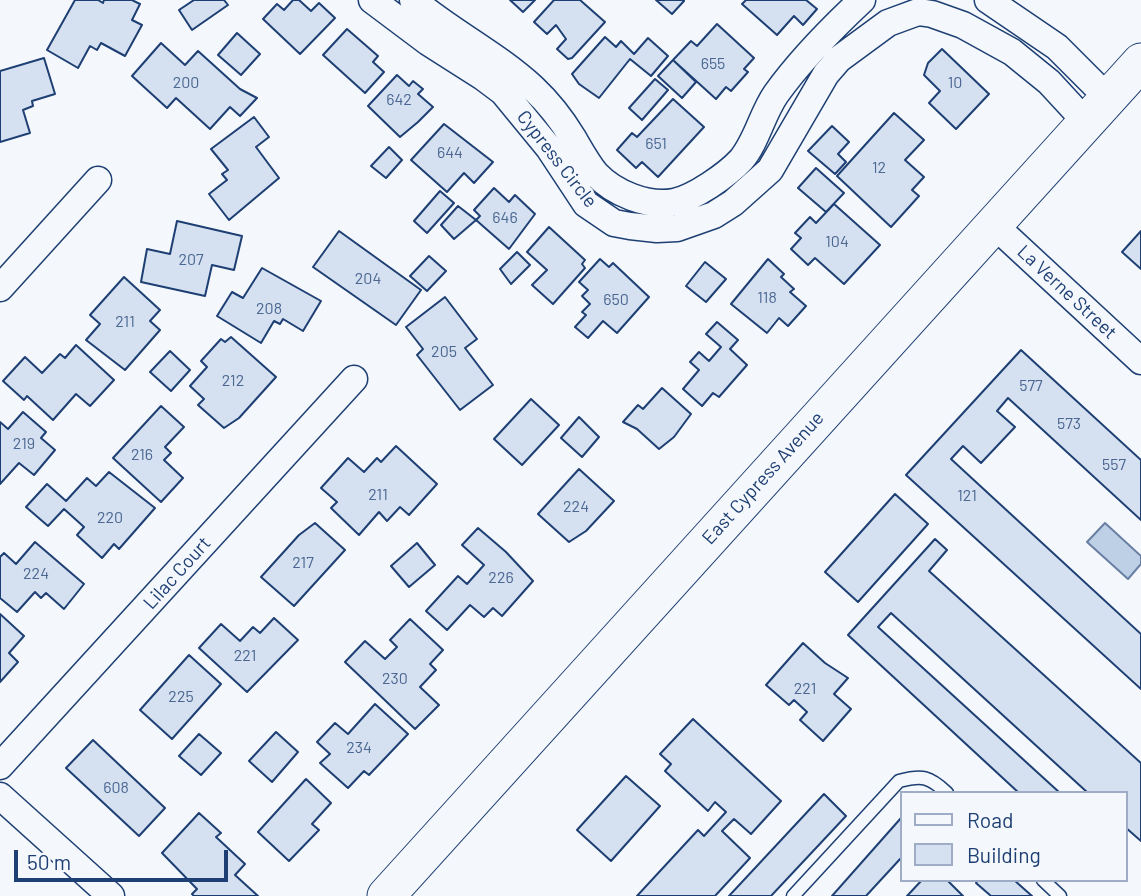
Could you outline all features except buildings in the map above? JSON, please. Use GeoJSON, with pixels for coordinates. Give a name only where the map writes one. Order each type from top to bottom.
{"type":"FeatureCollection","features":[{"type":"Feature","properties":{"kind":"main road","name":"East Cypress Avenue"},"geometry":{"type":"LineString","coordinates":[[386,896],[1141,62]]}},
{"type":"Feature","properties":{"kind":"street","name":"Cypress Circle"},"geometry":{"type":"LineString","coordinates":[[372,0],[428,42],[483,76],[503,92],[549,148],[576,192],[593,209],[614,223],[657,229],[677,228],[693,223],[733,203],[770,170],[826,74],[839,59],[888,23],[918,12],[932,14]]}},
{"type":"Feature","properties":{"kind":"street","name":"Cypress Circle"},"geometry":{"type":"LineString","coordinates":[[413,0],[500,61],[533,89],[557,114],[595,172],[610,187],[627,195],[658,202],[674,202],[693,194],[739,162],[751,145],[774,96],[811,49],[862,0]]}},
{"type":"Feature","properties":{"kind":"street"},"geometry":{"type":"LineString","coordinates":[[907,0],[1012,52],[1049,82],[1097,110]]}},
{"type":"Feature","properties":{"kind":"street"},"geometry":{"type":"LineString","coordinates":[[988,0],[1057,47],[1097,110]]}},
{"type":"Feature","properties":{"kind":"street"},"geometry":{"type":"LineString","coordinates":[[0,288],[98,180]]}},
{"type":"Feature","properties":{"kind":"street","name":"La Verne Street"},"geometry":{"type":"LineString","coordinates":[[993,224],[1141,361]]}},
{"type":"Feature","properties":{"kind":"street","name":"Lilac Court"},"geometry":{"type":"LineString","coordinates":[[0,766],[354,379]]}},
{"type":"Feature","properties":{"kind":"street"},"geometry":{"type":"LineString","coordinates":[[0,796],[111,896]]}},
{"type":"Feature","properties":{"kind":"lane"},"geometry":{"type":"LineString","coordinates":[[793,896],[899,781],[915,777],[931,779],[945,791]]}},
{"type":"Feature","properties":{"kind":"lane"},"geometry":{"type":"LineString","coordinates":[[1045,882],[1060,896]]}},
{"type":"Feature","properties":{"kind":"water"},"geometry":{"type":"Polygon","coordinates":[[[1105,523],[1141,556],[1141,564],[1128,579],[1087,542],[1105,523]]]}}]}
